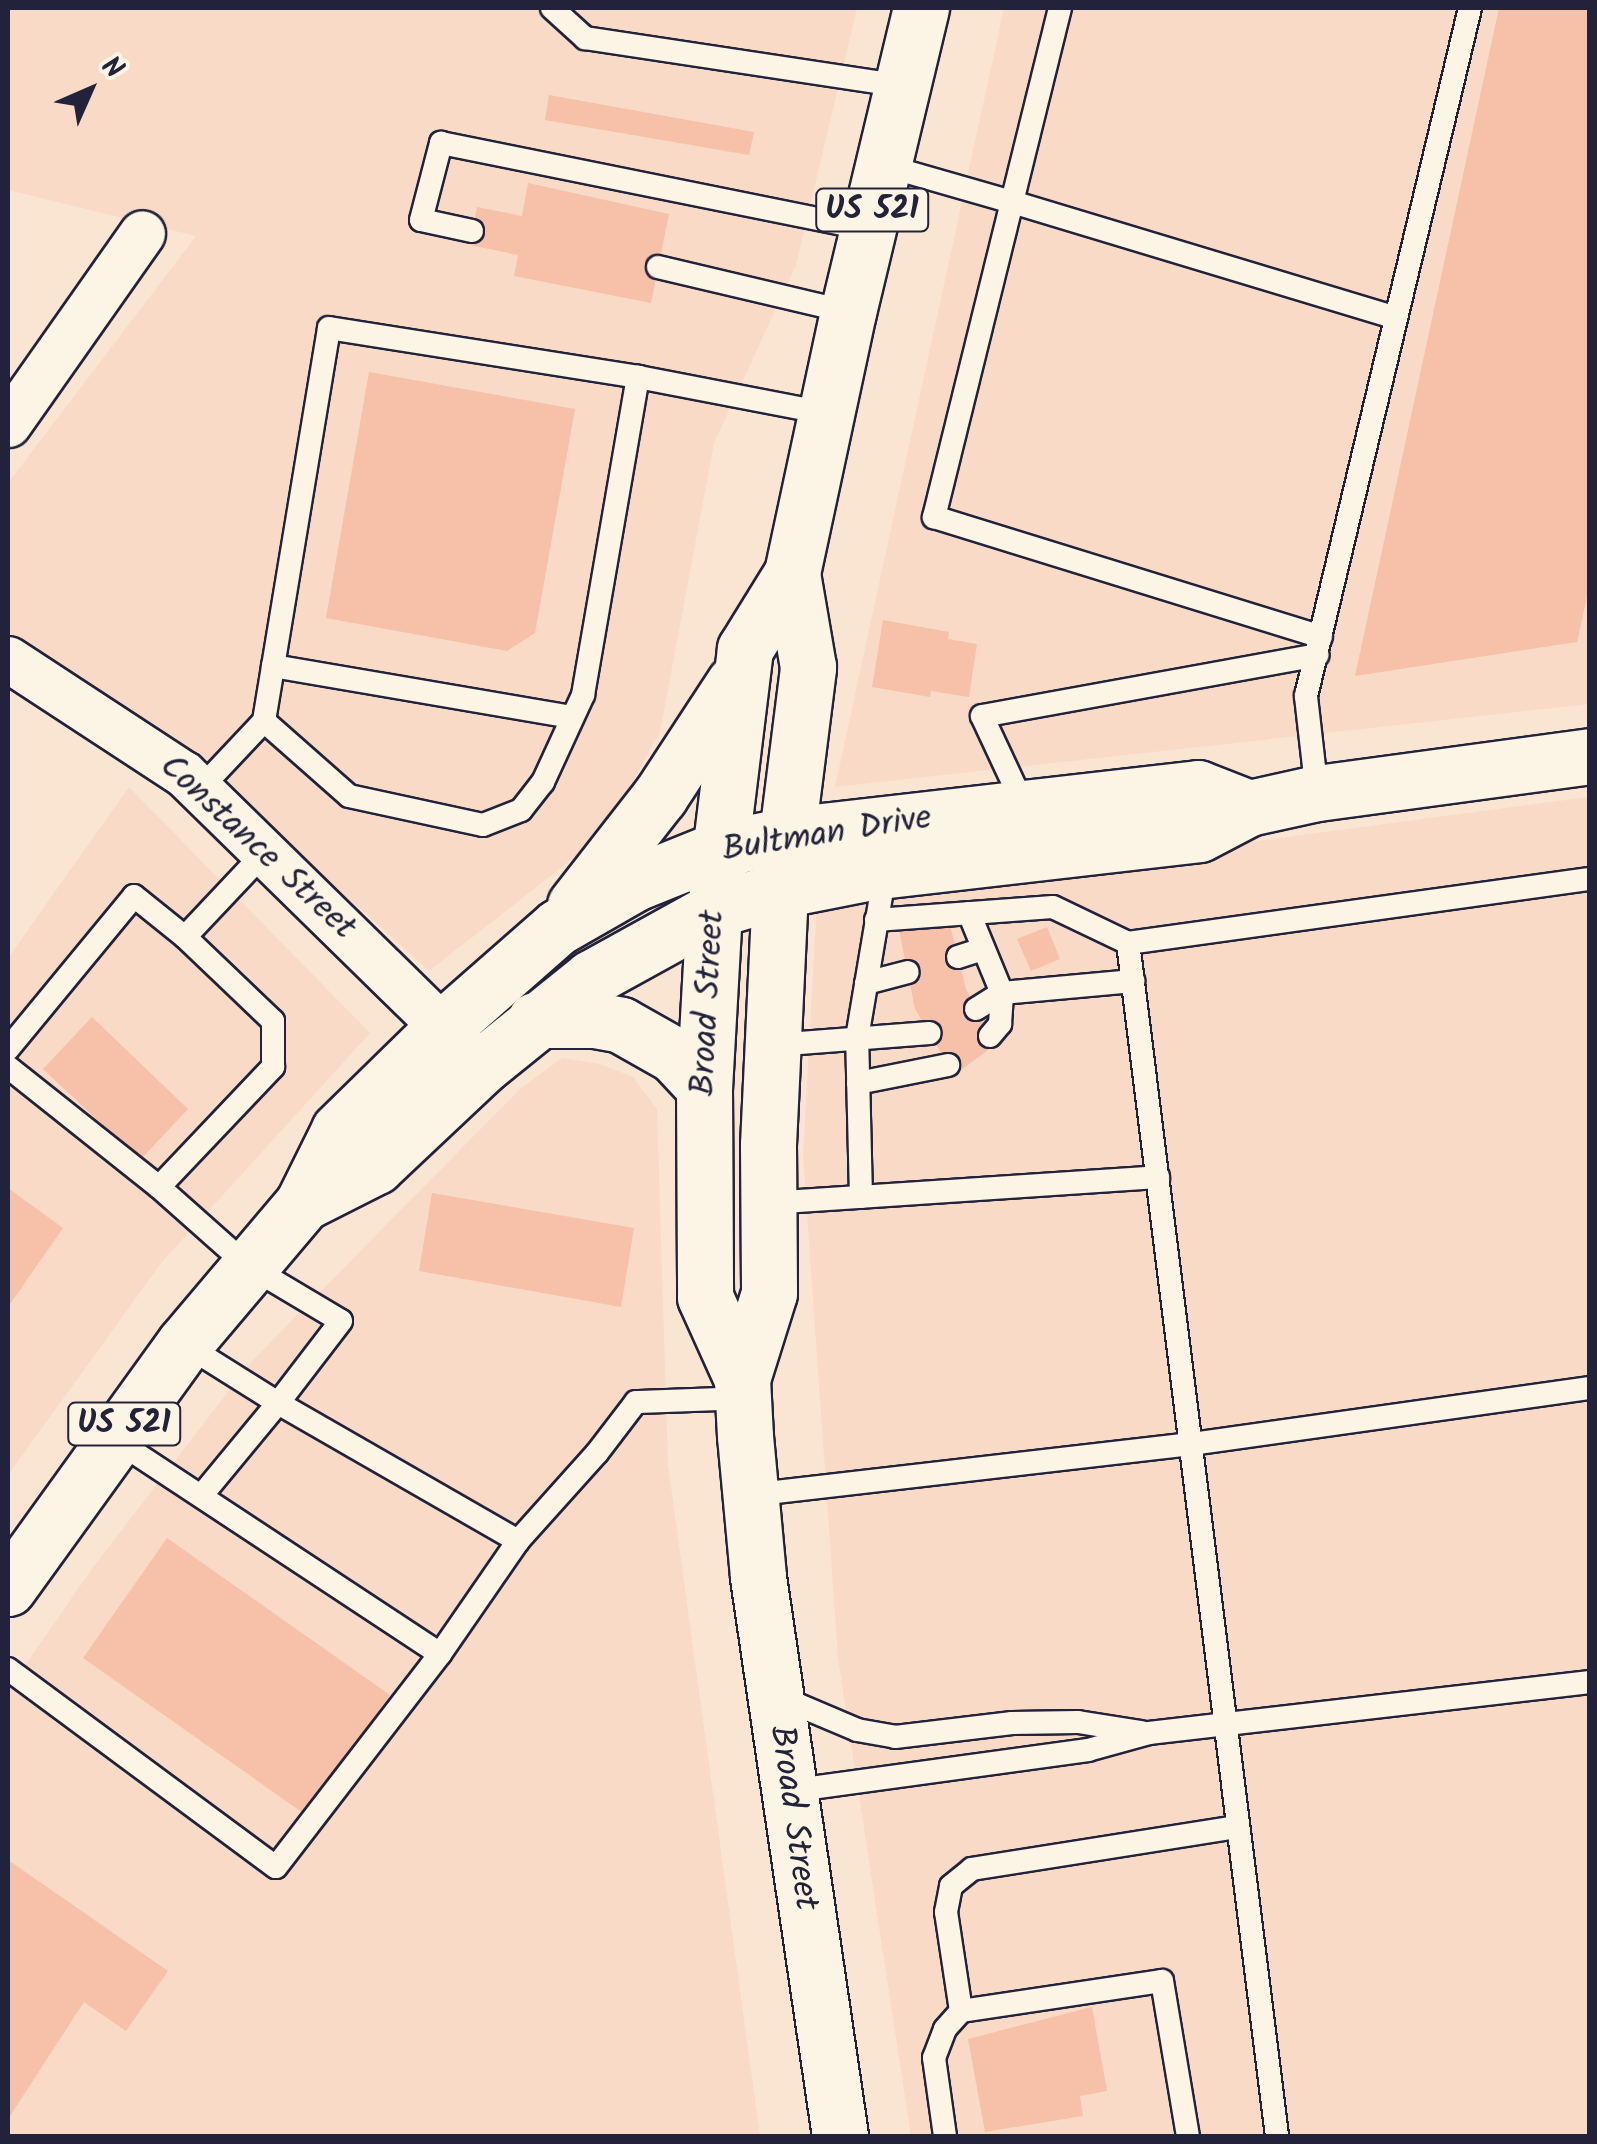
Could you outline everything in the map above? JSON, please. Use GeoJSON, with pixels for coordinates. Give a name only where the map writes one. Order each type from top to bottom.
{"type":"FeatureCollection","features":[{"type":"Feature","properties":{"kind":"main road","name":"Broad Street"},"geometry":{"type":"LineString","coordinates":[[840,2136],[775,1696],[749,1495],[742,1389],[705,1297],[704,1087],[719,849],[745,649],[792,573],[848,312],[921,8]]}},
{"type":"Feature","properties":{"kind":"main road","name":"Broad Street"},"geometry":{"type":"LineString","coordinates":[[742,1389],[769,1293],[772,1046],[780,890],[808,667],[792,573]]}},
{"type":"Feature","properties":{"kind":"main road","name":"US 521"},"geometry":{"type":"LineString","coordinates":[[558,927],[660,796],[742,672]]}},
{"type":"Feature","properties":{"kind":"main road","name":"Bultman Drive"},"geometry":{"type":"LineString","coordinates":[[304,1203],[376,1166],[482,1066],[591,978],[714,910],[780,890],[880,895],[1199,834],[1249,808],[1317,793],[1590,756]]}},
{"type":"Feature","properties":{"kind":"main road","name":"Bultman Drive"},"geometry":{"type":"LineString","coordinates":[[8,1588],[184,1344],[304,1203],[339,1130],[444,1027],[558,927],[635,883],[719,849],[786,835],[1198,788],[1249,808]]}},
{"type":"Feature","properties":{"kind":"main road"},"geometry":{"type":"LineString","coordinates":[[535,1020],[620,1025],[674,1055],[704,1087]]}},
{"type":"Feature","properties":{"kind":"street"},"geometry":{"type":"LineString","coordinates":[[8,424],[142,233]]}},
{"type":"Feature","properties":{"kind":"street","name":"Constance Street"},"geometry":{"type":"LineString","coordinates":[[8,659],[156,753],[200,789],[482,1066]]}},
{"type":"Feature","properties":{"kind":"lane"},"geometry":{"type":"LineString","coordinates":[[552,8],[585,38],[902,86]]}},
{"type":"Feature","properties":{"kind":"lane"},"geometry":{"type":"LineString","coordinates":[[1060,8],[934,517],[1319,646]]}},
{"type":"Feature","properties":{"kind":"lane"},"geometry":{"type":"LineString","coordinates":[[1317,793],[1306,696],[1470,8]]}},
{"type":"Feature","properties":{"kind":"lane"},"geometry":{"type":"LineString","coordinates":[[472,231],[421,220],[441,142],[868,229]]}},
{"type":"Feature","properties":{"kind":"lane"},"geometry":{"type":"LineString","coordinates":[[883,165],[1396,318]]}},
{"type":"Feature","properties":{"kind":"lane"},"geometry":{"type":"LineString","coordinates":[[658,267],[848,312]]}},
{"type":"Feature","properties":{"kind":"lane"},"geometry":{"type":"LineString","coordinates":[[200,789],[264,721],[329,328],[638,378],[825,414]]}},
{"type":"Feature","properties":{"kind":"lane"},"geometry":{"type":"LineString","coordinates":[[264,721],[348,796],[483,825],[521,810],[543,782],[582,695],[638,378]]}},
{"type":"Feature","properties":{"kind":"lane"},"geometry":{"type":"LineString","coordinates":[[1024,806],[982,716],[1319,646]]}},
{"type":"Feature","properties":{"kind":"lane"},"geometry":{"type":"LineString","coordinates":[[274,666],[572,717]]}},
{"type":"Feature","properties":{"kind":"lane"},"geometry":{"type":"LineString","coordinates":[[185,936],[266,851]]}},
{"type":"Feature","properties":{"kind":"lane"},"geometry":{"type":"LineString","coordinates":[[861,1197],[857,1038],[880,895],[969,913],[1054,907],[1128,943],[1590,879]]}},
{"type":"Feature","properties":{"kind":"lane"},"geometry":{"type":"LineString","coordinates":[[8,1049],[134,896],[185,936],[273,1021],[273,1067],[159,1187]]}},
{"type":"Feature","properties":{"kind":"lane"},"geometry":{"type":"LineString","coordinates":[[969,913],[1002,993],[1000,1024],[990,1036]]}},
{"type":"Feature","properties":{"kind":"lane"},"geometry":{"type":"LineString","coordinates":[[1128,943],[1277,2136]]}},
{"type":"Feature","properties":{"kind":"lane"},"geometry":{"type":"LineString","coordinates":[[958,957],[983,949]]}},
{"type":"Feature","properties":{"kind":"lane"},"geometry":{"type":"LineString","coordinates":[[866,983],[908,972]]}},
{"type":"Feature","properties":{"kind":"lane"},"geometry":{"type":"LineString","coordinates":[[976,1009],[1002,993],[1133,982]]}},
{"type":"Feature","properties":{"kind":"lane"},"geometry":{"type":"LineString","coordinates":[[772,1046],[930,1033]]}},
{"type":"Feature","properties":{"kind":"lane"},"geometry":{"type":"LineString","coordinates":[[8,1066],[159,1187],[247,1266],[341,1321],[202,1495]]}},
{"type":"Feature","properties":{"kind":"lane"},"geometry":{"type":"LineString","coordinates":[[858,1082],[948,1066]]}},
{"type":"Feature","properties":{"kind":"lane"},"geometry":{"type":"LineString","coordinates":[[768,1203],[1158,1177]]}},
{"type":"Feature","properties":{"kind":"lane"},"geometry":{"type":"LineString","coordinates":[[184,1344],[278,1403],[518,1541]]}},
{"type":"Feature","properties":{"kind":"lane"},"geometry":{"type":"LineString","coordinates":[[749,1495],[1191,1444],[1590,1388]]}},
{"type":"Feature","properties":{"kind":"lane"},"geometry":{"type":"LineString","coordinates":[[8,1669],[276,1867],[440,1654],[518,1541],[597,1453],[636,1402],[742,1389]]}},
{"type":"Feature","properties":{"kind":"lane"},"geometry":{"type":"LineString","coordinates":[[113,1438],[440,1654]]}},
{"type":"Feature","properties":{"kind":"lane"},"geometry":{"type":"LineString","coordinates":[[789,1791],[1088,1750],[1150,1734],[1590,1682]]}},
{"type":"Feature","properties":{"kind":"lane"},"geometry":{"type":"LineString","coordinates":[[775,1696],[856,1730],[895,1737],[1012,1723],[1078,1722],[1150,1734]]}},
{"type":"Feature","properties":{"kind":"lane"},"geometry":{"type":"LineString","coordinates":[[961,2011],[946,1912],[951,1886],[972,1869],[1238,1827]]}},
{"type":"Feature","properties":{"kind":"lane"},"geometry":{"type":"LineString","coordinates":[[945,2136],[934,2058],[945,2029],[961,2011],[1162,1982],[1188,2136]]}},
{"type":"Feature","properties":{"kind":"shaded area"},"geometry":{"type":"Polygon","coordinates":[[[8,8],[857,8],[796,265],[714,443],[660,732],[603,835],[429,971],[172,738],[8,635],[8,483],[196,236],[8,190],[8,8]]]}},
{"type":"Feature","properties":{"kind":"shaded area"},"geometry":{"type":"Polygon","coordinates":[[[1004,8],[1589,8],[1589,704],[835,787],[1004,8]]]}},
{"type":"Feature","properties":{"kind":"shaded area"},"geometry":{"type":"Polygon","coordinates":[[[129,787],[370,1033],[162,1262],[8,1475],[8,958],[129,787]]]}},
{"type":"Feature","properties":{"kind":"shaded area"},"geometry":{"type":"Polygon","coordinates":[[[1589,797],[1589,2136],[911,2136],[838,1658],[803,1155],[817,899],[1589,797]]]}},
{"type":"Feature","properties":{"kind":"shaded area"},"geometry":{"type":"Polygon","coordinates":[[[562,1058],[600,1064],[633,1077],[657,1109],[668,1465],[760,2136],[8,2136],[8,1690],[91,1570],[251,1362],[520,1089],[562,1058]]]}},
{"type":"Feature","properties":{"kind":"building"},"geometry":{"type":"Polygon","coordinates":[[[1499,8],[1590,8],[1590,583],[1577,642],[1355,676],[1499,8]]]}},
{"type":"Feature","properties":{"kind":"building"},"geometry":{"type":"Polygon","coordinates":[[[549,95],[754,132],[749,155],[545,120],[549,95]]]}},
{"type":"Feature","properties":{"kind":"building"},"geometry":{"type":"Polygon","coordinates":[[[528,183],[669,214],[651,303],[514,276],[518,255],[470,245],[477,207],[522,216],[528,183]]]}},
{"type":"Feature","properties":{"kind":"building"},"geometry":{"type":"Polygon","coordinates":[[[369,372],[575,409],[535,633],[507,651],[326,618],[369,372]]]}},
{"type":"Feature","properties":{"kind":"building"},"geometry":{"type":"Polygon","coordinates":[[[883,620],[949,632],[948,639],[977,644],[969,697],[931,691],[930,697],[872,687],[883,620]]]}},
{"type":"Feature","properties":{"kind":"building"},"geometry":{"type":"Polygon","coordinates":[[[950,925],[966,989],[995,1045],[954,1075],[915,1009],[899,930],[950,925]]]}},
{"type":"Feature","properties":{"kind":"building"},"geometry":{"type":"Polygon","coordinates":[[[1047,927],[1060,959],[1031,971],[1017,939],[1047,927]]]}},
{"type":"Feature","properties":{"kind":"building"},"geometry":{"type":"Polygon","coordinates":[[[92,1017],[188,1109],[140,1160],[43,1069],[92,1017]]]}},
{"type":"Feature","properties":{"kind":"building"},"geometry":{"type":"Polygon","coordinates":[[[8,1188],[63,1228],[8,1307],[8,1188]]]}},
{"type":"Feature","properties":{"kind":"building"},"geometry":{"type":"Polygon","coordinates":[[[432,1193],[634,1228],[621,1307],[419,1271],[432,1193]]]}},
{"type":"Feature","properties":{"kind":"building"},"geometry":{"type":"Polygon","coordinates":[[[167,1538],[390,1695],[306,1815],[83,1658],[167,1538]]]}},
{"type":"Feature","properties":{"kind":"building"},"geometry":{"type":"Polygon","coordinates":[[[11,1862],[168,1971],[126,2031],[84,2002],[8,2119],[8,1867],[11,1862]]]}},
{"type":"Feature","properties":{"kind":"building"},"geometry":{"type":"Polygon","coordinates":[[[1092,2007],[1107,2091],[1080,2096],[1083,2116],[985,2132],[968,2039],[1092,2007]]]}}]}
